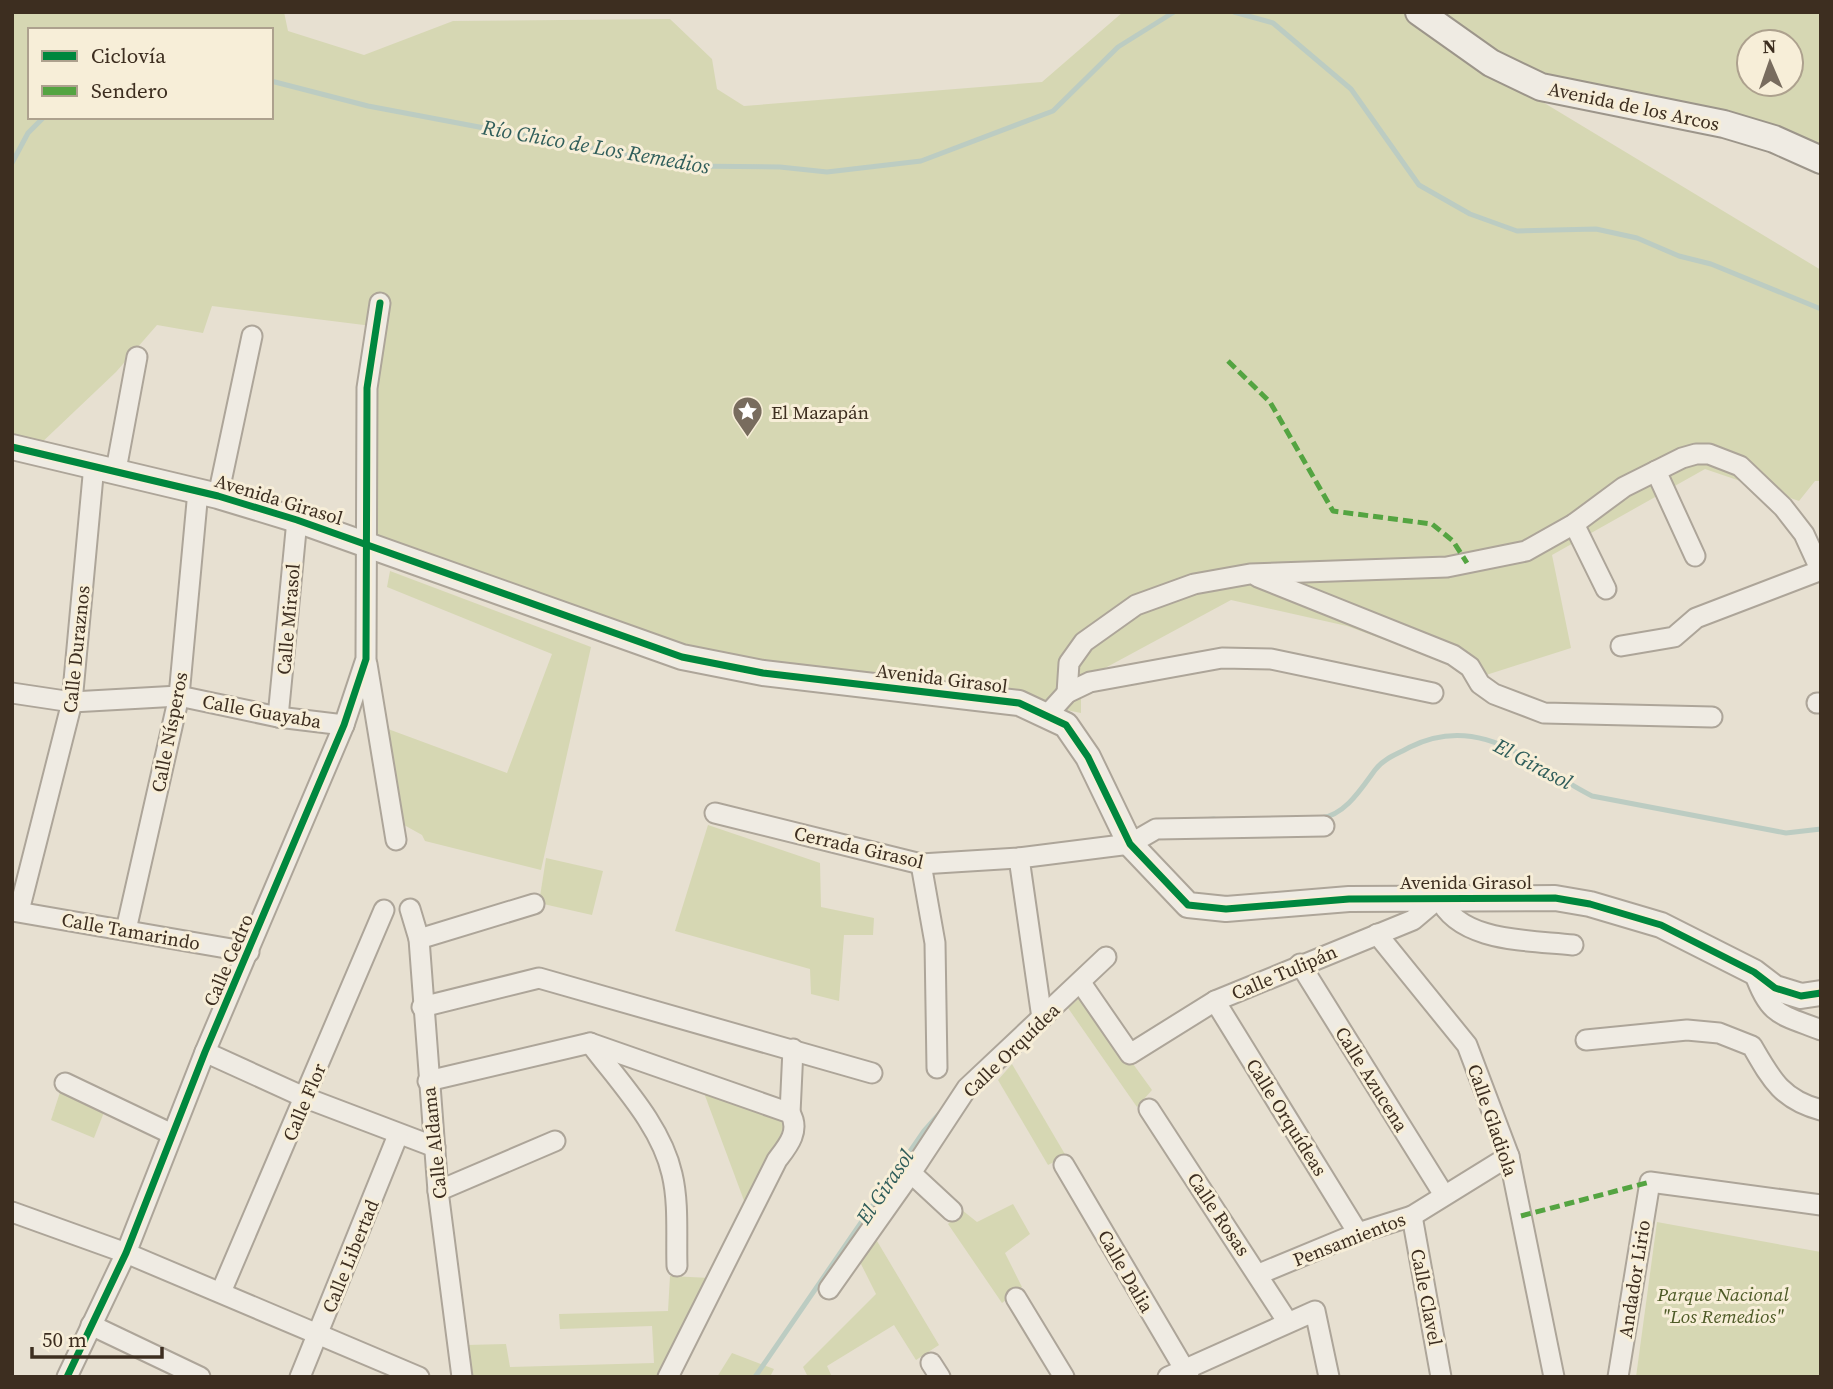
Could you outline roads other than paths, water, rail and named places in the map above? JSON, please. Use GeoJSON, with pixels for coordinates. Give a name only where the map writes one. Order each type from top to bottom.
{"type":"FeatureCollection","features":[{"type":"Feature","properties":{"kind":"main road","name":"Avenida de los Arcos"},"geometry":{"type":"LineString","coordinates":[[1419,12],[1491,63],[1541,88],[1724,124],[1773,139],[1821,160]]}},
{"type":"Feature","properties":{"kind":"street","name":"Calle Cedro"},"geometry":{"type":"LineString","coordinates":[[67,1377],[126,1254],[205,1052],[344,725],[366,659],[367,388],[380,303]]}},
{"type":"Feature","properties":{"kind":"street","name":"Calle Nísperos"},"geometry":{"type":"LineString","coordinates":[[126,930],[179,696],[208,493],[252,336]]}},
{"type":"Feature","properties":{"kind":"street","name":"Calle Duraznos"},"geometry":{"type":"LineString","coordinates":[[16,911],[72,702],[105,468],[136,358]]}},
{"type":"Feature","properties":{"kind":"street","name":"Avenida Girasol"},"geometry":{"type":"LineString","coordinates":[[12,447],[208,493],[297,520],[682,657],[762,673],[1019,703],[1048,714],[1066,725],[1088,757],[1130,844],[1188,905],[1203,908],[1349,899],[1524,896],[1590,904],[1661,925],[1754,972],[1775,988],[1801,996],[1821,993]]}},
{"type":"Feature","properties":{"kind":"street"},"geometry":{"type":"LineString","coordinates":[[1067,693],[1069,663],[1084,642],[1136,605],[1194,584],[1250,574],[1447,567],[1526,551],[1574,524],[1623,487],[1682,457],[1709,454],[1740,466],[1783,507],[1804,534],[1820,571],[1696,618],[1674,637],[1621,646]]}},
{"type":"Feature","properties":{"kind":"street"},"geometry":{"type":"LineString","coordinates":[[1656,471],[1695,556]]}},
{"type":"Feature","properties":{"kind":"street","name":"Calle Mirasol"},"geometry":{"type":"LineString","coordinates":[[278,718],[297,520]]}},
{"type":"Feature","properties":{"kind":"street"},"geometry":{"type":"LineString","coordinates":[[1574,524],[1606,589]]}},
{"type":"Feature","properties":{"kind":"street"},"geometry":{"type":"LineString","coordinates":[[1250,574],[1453,654],[1470,667],[1480,684],[1494,694],[1544,713],[1712,717]]}},
{"type":"Feature","properties":{"kind":"street"},"geometry":{"type":"LineString","coordinates":[[1048,714],[1067,693],[1090,682],[1222,658],[1271,659],[1433,693]]}},
{"type":"Feature","properties":{"kind":"street"},"geometry":{"type":"LineString","coordinates":[[366,659],[396,839]]}},
{"type":"Feature","properties":{"kind":"street","name":"Calle Guayaba"},"geometry":{"type":"LineString","coordinates":[[12,694],[72,702],[179,696],[278,718],[344,725]]}},
{"type":"Feature","properties":{"kind":"street","name":"Cerrada Girasol"},"geometry":{"type":"LineString","coordinates":[[715,813],[921,864],[1018,858],[1130,844]]}},
{"type":"Feature","properties":{"kind":"street"},"geometry":{"type":"LineString","coordinates":[[1130,844],[1156,829],[1324,826]]}},
{"type":"Feature","properties":{"kind":"street"},"geometry":{"type":"LineString","coordinates":[[1018,858],[1042,1017]]}},
{"type":"Feature","properties":{"kind":"street"},"geometry":{"type":"LineString","coordinates":[[921,864],[935,943],[937,1068]]}},
{"type":"Feature","properties":{"kind":"street"},"geometry":{"type":"LineString","coordinates":[[1440,898],[1447,914],[1486,933],[1573,945]]}},
{"type":"Feature","properties":{"kind":"street","name":"Calle Tulipán"},"geometry":{"type":"LineString","coordinates":[[1081,984],[1130,1054],[1215,1001],[1413,920],[1440,898]]}},
{"type":"Feature","properties":{"kind":"street"},"geometry":{"type":"LineString","coordinates":[[419,939],[534,904]]}},
{"type":"Feature","properties":{"kind":"street","name":"Calle Aldama"},"geometry":{"type":"LineString","coordinates":[[410,909],[419,939],[422,1007],[438,1191],[462,1377]]}},
{"type":"Feature","properties":{"kind":"street","name":"Calle Flor"},"geometry":{"type":"LineString","coordinates":[[222,1292],[384,910]]}},
{"type":"Feature","properties":{"kind":"street","name":"Calle Tamarindo"},"geometry":{"type":"LineString","coordinates":[[16,911],[249,952]]}},
{"type":"Feature","properties":{"kind":"street","name":"Calle Gladiola"},"geometry":{"type":"LineString","coordinates":[[1377,934],[1467,1045],[1509,1156],[1553,1377]]}},
{"type":"Feature","properties":{"kind":"street","name":"Calle Orquídea"},"geometry":{"type":"LineString","coordinates":[[829,1289],[967,1088],[1081,984],[1106,957]]}},
{"type":"Feature","properties":{"kind":"street","name":"Calle Azucena"},"geometry":{"type":"LineString","coordinates":[[1300,964],[1444,1195]]}},
{"type":"Feature","properties":{"kind":"street"},"geometry":{"type":"LineString","coordinates":[[1754,972],[1764,1000],[1775,1011],[1821,1030]]}},
{"type":"Feature","properties":{"kind":"street"},"geometry":{"type":"LineString","coordinates":[[422,1007],[539,978],[872,1073]]}},
{"type":"Feature","properties":{"kind":"street","name":"Calle Orquídeas"},"geometry":{"type":"LineString","coordinates":[[1215,1001],[1358,1233]]}},
{"type":"Feature","properties":{"kind":"street"},"geometry":{"type":"LineString","coordinates":[[1586,1040],[1686,1030],[1719,1033],[1752,1046],[1772,1082],[1800,1105],[1821,1110]]}},
{"type":"Feature","properties":{"kind":"street"},"geometry":{"type":"LineString","coordinates":[[428,1081],[590,1043],[790,1113]]}},
{"type":"Feature","properties":{"kind":"street"},"geometry":{"type":"LineString","coordinates":[[590,1043],[639,1108],[662,1146],[673,1176],[677,1266]]}},
{"type":"Feature","properties":{"kind":"street"},"geometry":{"type":"LineString","coordinates":[[668,1377],[777,1160],[792,1140],[793,1119],[790,1113],[793,1049]]}},
{"type":"Feature","properties":{"kind":"street"},"geometry":{"type":"LineString","coordinates":[[205,1052],[306,1098],[435,1147]]}},
{"type":"Feature","properties":{"kind":"street"},"geometry":{"type":"LineString","coordinates":[[65,1083],[172,1134]]}},
{"type":"Feature","properties":{"kind":"street","name":"Calle Rosas"},"geometry":{"type":"LineString","coordinates":[[1149,1109],[1259,1274],[1287,1321]]}},
{"type":"Feature","properties":{"kind":"street","name":"Calle Libertad"},"geometry":{"type":"LineString","coordinates":[[300,1377],[320,1335],[398,1135]]}},
{"type":"Feature","properties":{"kind":"street"},"geometry":{"type":"LineString","coordinates":[[438,1191],[555,1141]]}},
{"type":"Feature","properties":{"kind":"street","name":"Pensamientos"},"geometry":{"type":"LineString","coordinates":[[1259,1274],[1358,1233],[1412,1216],[1509,1156]]}},
{"type":"Feature","properties":{"kind":"street","name":"Calle Dalia"},"geometry":{"type":"LineString","coordinates":[[1064,1165],[1180,1374]]}},
{"type":"Feature","properties":{"kind":"street"},"geometry":{"type":"LineString","coordinates":[[911,1173],[952,1211]]}},
{"type":"Feature","properties":{"kind":"street","name":"Andador Lirio"},"geometry":{"type":"LineString","coordinates":[[1618,1377],[1650,1182],[1821,1205]]}},
{"type":"Feature","properties":{"kind":"street"},"geometry":{"type":"LineString","coordinates":[[12,1212],[222,1292],[419,1377]]}},
{"type":"Feature","properties":{"kind":"street","name":"Calle Clavel"},"geometry":{"type":"LineString","coordinates":[[1412,1216],[1441,1377]]}},
{"type":"Feature","properties":{"kind":"street"},"geometry":{"type":"LineString","coordinates":[[1016,1298],[1064,1377]]}},
{"type":"Feature","properties":{"kind":"street"},"geometry":{"type":"LineString","coordinates":[[1180,1374],[1287,1321],[1315,1311],[1329,1377]]}},
{"type":"Feature","properties":{"kind":"street"},"geometry":{"type":"LineString","coordinates":[[91,1325],[200,1377]]}},
{"type":"Feature","properties":{"kind":"waterway","name":"Río Chico de Los Remedios"},"geometry":{"type":"LineString","coordinates":[[273,82],[368,106],[685,166],[780,167],[827,172],[921,161],[1053,111],[1118,47],[1174,12]]}},
{"type":"Feature","properties":{"kind":"waterway","name":"Río Chico de Los Remedios"},"geometry":{"type":"LineString","coordinates":[[1234,12],[1273,23],[1351,89],[1419,185],[1470,214],[1517,231],[1596,229],[1637,238],[1679,256],[1711,264],[1821,309]]}},
{"type":"Feature","properties":{"kind":"waterway","name":"Río Chico de Los Remedios"},"geometry":{"type":"LineString","coordinates":[[12,163],[28,133],[42,119]]}},
{"type":"Feature","properties":{"kind":"waterway","name":"El Girasol"},"geometry":{"type":"LineString","coordinates":[[1321,818],[1345,807],[1379,766],[1391,757],[1436,738],[1461,735],[1506,747],[1592,796],[1786,833],[1821,829]]}},
{"type":"Feature","properties":{"kind":"waterway","name":"El Girasol"},"geometry":{"type":"LineString","coordinates":[[1192,821],[1214,819]]}},
{"type":"Feature","properties":{"kind":"waterway","name":"El Girasol"},"geometry":{"type":"LineString","coordinates":[[755,1377],[924,1131],[940,1113]]}},
{"type":"Feature","properties":{"kind":"place","name":"El Mazapán"},"geometry":{"type":"Point","coordinates":[748,439]}},
{"type":"Feature","properties":{"kind":"park label","name":"Parque Nacional \"Los Remedios\""},"geometry":{"type":"Point","coordinates":[1723,1305]}}]}
